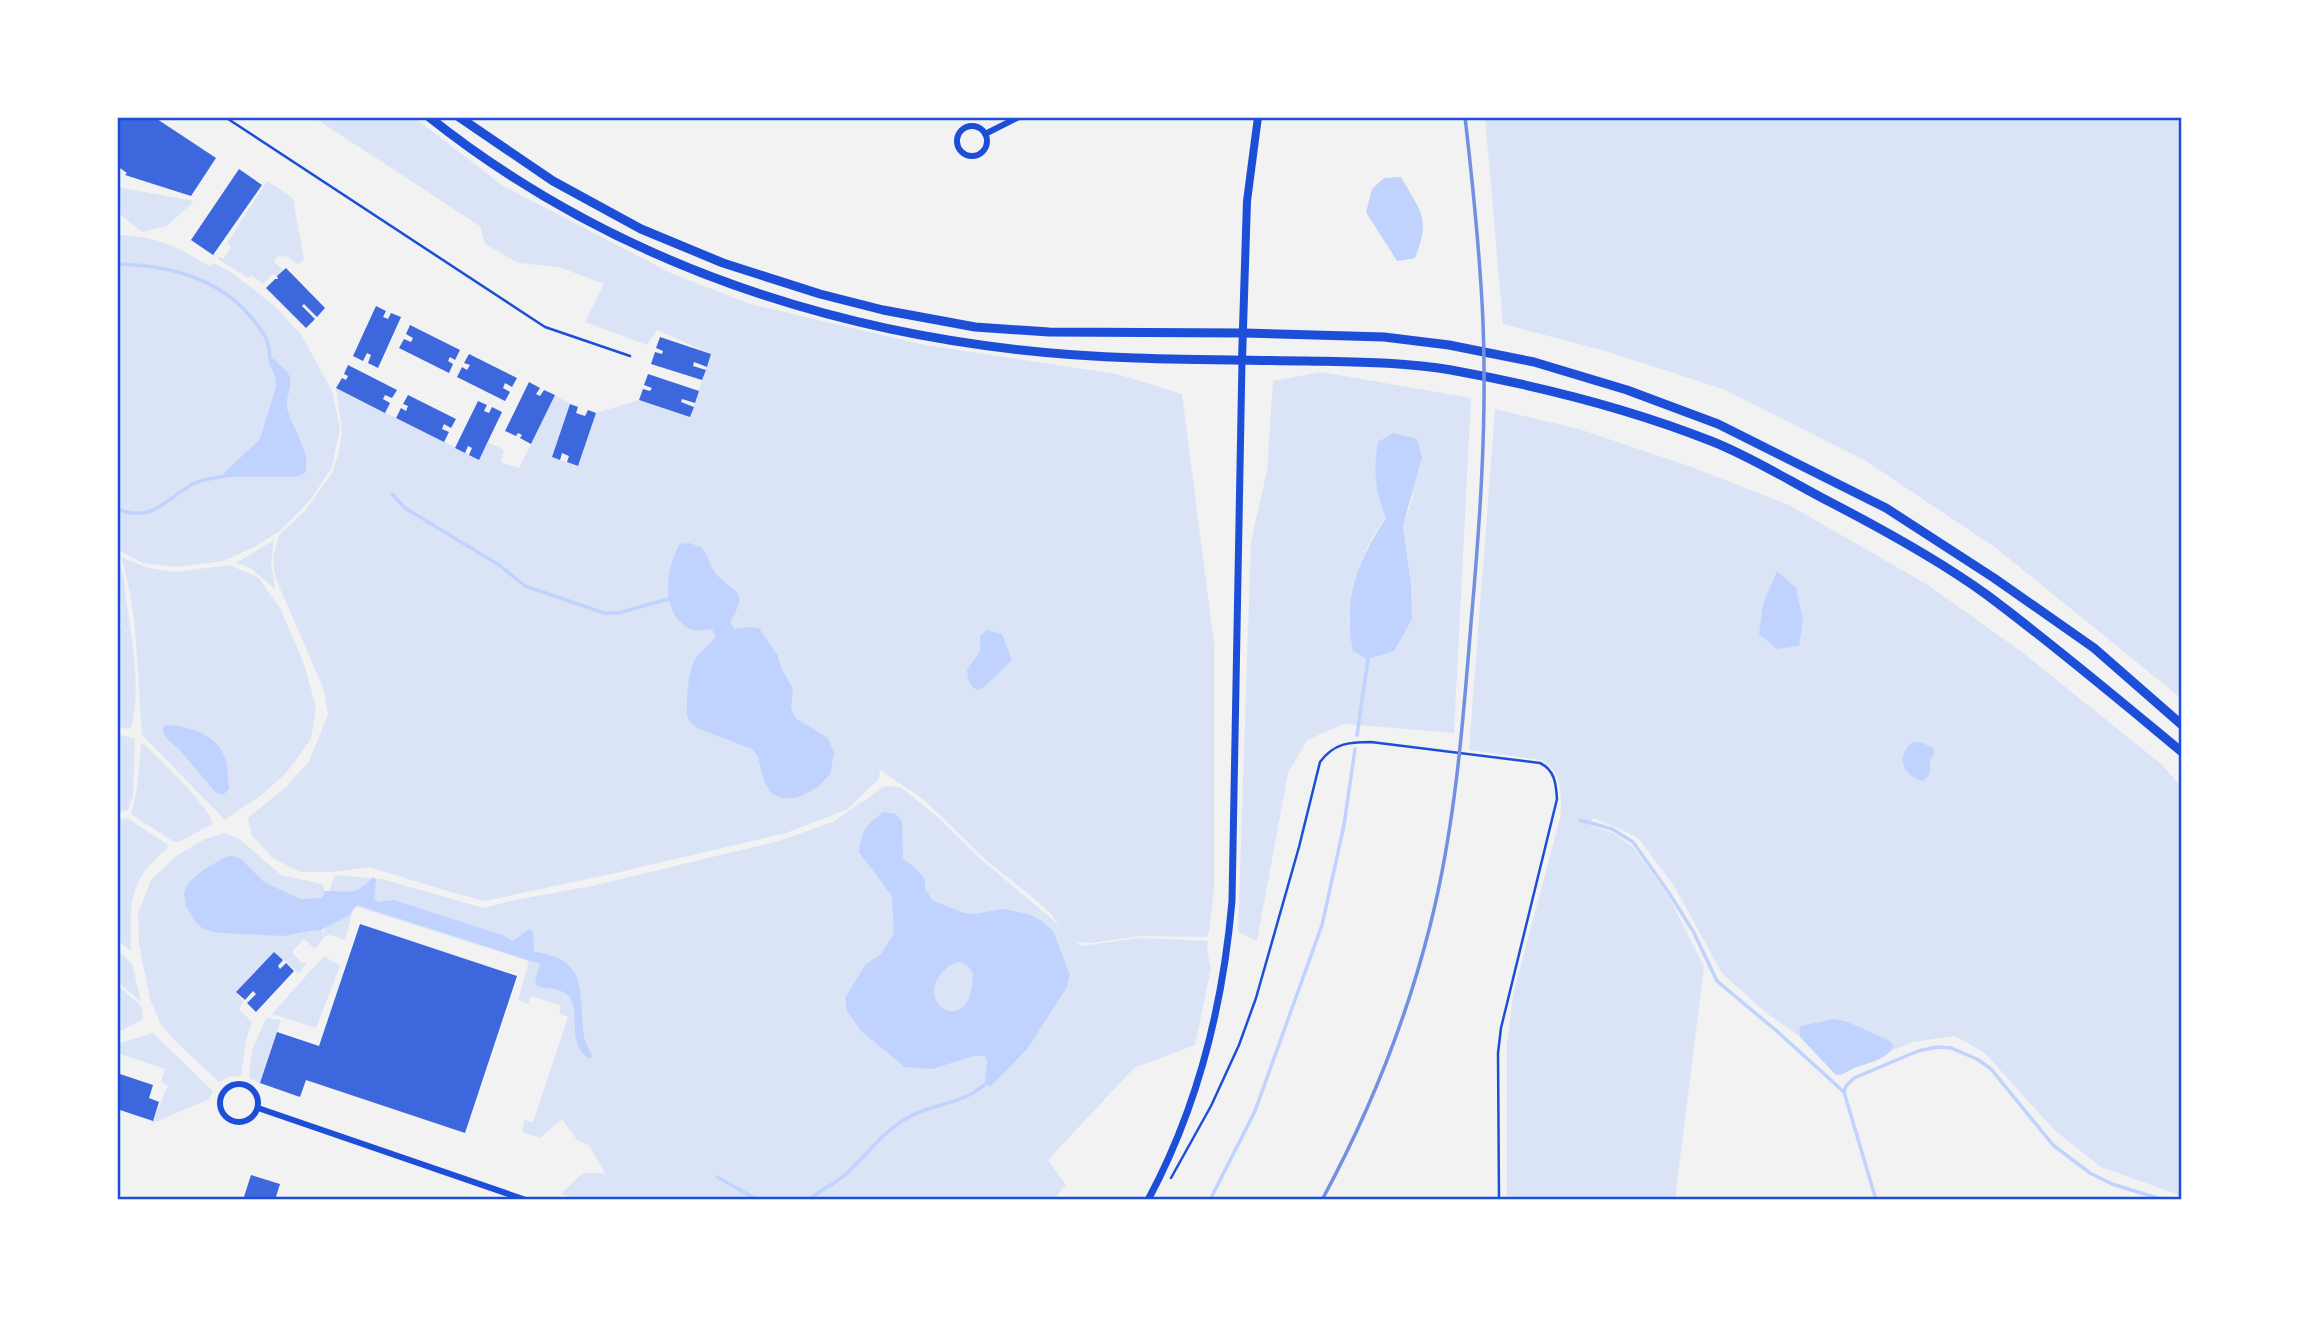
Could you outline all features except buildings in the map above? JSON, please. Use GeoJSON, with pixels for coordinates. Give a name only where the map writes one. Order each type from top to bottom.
{"type":"FeatureCollection","features":[{"type":"Feature","properties":{"kind":"main road"},"geometry":{"type":"LineString","coordinates":[[429,117],[458,141],[544,196],[633,245],[716,279],[813,312],[971,344],[1046,354],[1383,362],[1448,370],[1532,387],[1625,411],[1715,442],[1885,530],[1984,593],[2182,752]]}},
{"type":"Feature","properties":{"kind":"main road"},"geometry":{"type":"LineString","coordinates":[[459,117],[553,181],[641,229],[723,263],[820,294],[883,310],[975,327],[1049,332],[1384,337],[1449,345],[1534,362],[1627,390],[1718,424],[1886,508],[2094,648],[2182,725]]}},
{"type":"Feature","properties":{"kind":"main road"},"geometry":{"type":"LineString","coordinates":[[1242,360],[1247,201],[1258,117]]}},
{"type":"Feature","properties":{"kind":"street"},"geometry":{"type":"LineString","coordinates":[[985,134],[1019,117]]}},
{"type":"Feature","properties":{"kind":"street"},"geometry":{"type":"LineString","coordinates":[[977,127],[985,134],[986,143],[978,155],[968,156],[960,151],[957,142],[963,129],[977,127]]}},
{"type":"Feature","properties":{"kind":"street"},"geometry":{"type":"LineString","coordinates":[[1148,1200],[1186,1116],[1204,1065],[1220,1000],[1228,944],[1232,901],[1242,360]]}},
{"type":"Feature","properties":{"kind":"street"},"geometry":{"type":"LineString","coordinates":[[246,1085],[257,1094],[258,1108],[246,1122],[233,1122],[222,1113],[220,1099],[227,1088],[246,1085]]}},
{"type":"Feature","properties":{"kind":"street"},"geometry":{"type":"LineString","coordinates":[[258,1108],[526,1200]]}},
{"type":"Feature","properties":{"kind":"lane"},"geometry":{"type":"LineString","coordinates":[[225,117],[545,327],[630,356]]}},
{"type":"Feature","properties":{"kind":"path"},"geometry":{"type":"LineString","coordinates":[[1170,1180],[1211,1107],[1239,1045],[1256,998],[1285,900],[1320,762],[1329,750],[1346,742],[1371,742],[1540,763],[1552,773],[1556,784],[1557,799],[1501,1028],[1498,1054],[1499,1200]]}},
{"type":"Feature","properties":{"kind":"shaded area"},"geometry":{"type":"Polygon","coordinates":[[[313,117],[414,117],[503,186],[673,274],[750,304],[925,345],[1117,374],[1182,394],[1214,643],[1214,890],[1209,933],[1206,937],[1141,936],[1091,943],[1077,942],[1081,946],[1139,938],[1208,941],[1211,968],[1195,1045],[1134,1068],[1048,1160],[1066,1185],[1053,1200],[578,1200],[561,1194],[583,1173],[605,1173],[589,1145],[577,1140],[562,1119],[540,1138],[522,1132],[524,1120],[533,1122],[568,1017],[559,1014],[561,1006],[531,996],[528,1004],[518,1000],[529,961],[354,906],[345,940],[325,936],[315,949],[304,939],[292,952],[302,963],[307,963],[299,973],[274,952],[236,992],[243,1001],[239,1009],[252,1022],[247,1036],[241,1076],[229,1077],[219,1082],[174,1040],[160,1023],[150,999],[139,944],[138,914],[151,880],[176,856],[205,839],[225,833],[241,840],[281,875],[322,884],[325,891],[321,930],[324,935],[329,891],[335,875],[382,879],[483,908],[592,886],[779,841],[833,822],[883,787],[893,786],[902,788],[940,819],[976,855],[1060,926],[1051,914],[988,862],[923,799],[880,770],[879,779],[846,810],[786,833],[485,901],[369,867],[333,872],[300,872],[273,858],[252,836],[248,818],[286,787],[309,761],[328,715],[324,690],[275,577],[273,557],[279,535],[305,511],[332,473],[342,431],[336,388],[479,459],[488,442],[504,450],[501,462],[519,468],[555,395],[570,404],[552,457],[578,466],[596,413],[639,400],[690,417],[711,354],[657,330],[647,345],[585,322],[604,284],[559,267],[518,263],[485,244],[480,226],[313,117]]]}},
{"type":"Feature","properties":{"kind":"shaded area"},"geometry":{"type":"Polygon","coordinates":[[[1485,117],[2182,117],[2182,699],[1996,548],[1866,461],[1723,389],[1605,351],[1503,324],[1485,117]]]}},
{"type":"Feature","properties":{"kind":"shaded area"},"geometry":{"type":"Polygon","coordinates":[[[267,181],[293,198],[304,260],[297,264],[286,256],[277,257],[274,262],[283,270],[276,276],[273,274],[263,284],[251,275],[248,278],[218,259],[218,256],[223,259],[231,247],[227,243],[267,181]]]}},
{"type":"Feature","properties":{"kind":"shaded area"},"geometry":{"type":"Polygon","coordinates":[[[117,187],[194,201],[167,226],[142,232],[117,212],[117,187]]]}},
{"type":"Feature","properties":{"kind":"shaded area"},"geometry":{"type":"Polygon","coordinates":[[[117,235],[142,237],[165,243],[209,266],[214,263],[232,273],[276,307],[302,336],[332,391],[340,428],[332,467],[311,499],[280,531],[224,561],[176,567],[143,563],[117,550],[117,235]]]}},
{"type":"Feature","properties":{"kind":"shaded area"},"geometry":{"type":"Polygon","coordinates":[[[1321,372],[1471,398],[1454,733],[1344,724],[1307,740],[1288,773],[1257,941],[1238,932],[1251,541],[1267,471],[1273,381],[1321,372]],[[1414,493],[1388,515],[1370,543],[1355,584],[1348,626],[1412,619],[1411,584],[1403,526],[1414,493]]]}},
{"type":"Feature","properties":{"kind":"shaded area"},"geometry":{"type":"Polygon","coordinates":[[[1495,409],[1579,429],[1689,466],[1789,505],[1928,585],[2022,652],[2160,763],[2182,787],[2182,1196],[2101,1167],[2054,1130],[1985,1053],[1955,1036],[1912,1042],[1891,1051],[1894,1046],[1848,1022],[1799,1031],[1800,1037],[1765,1012],[1722,973],[1674,886],[1638,838],[1593,818],[1591,826],[1613,833],[1633,847],[1669,897],[1704,967],[1675,1200],[1507,1200],[1507,1043],[1513,995],[1560,818],[1561,801],[1557,777],[1548,765],[1540,760],[1469,750],[1495,409]]]}},
{"type":"Feature","properties":{"kind":"shaded area"},"geometry":{"type":"Polygon","coordinates":[[[274,540],[271,562],[275,589],[251,568],[236,563],[274,540]]]}},
{"type":"Feature","properties":{"kind":"shaded area"},"geometry":{"type":"Polygon","coordinates":[[[121,557],[148,568],[175,572],[230,565],[259,578],[281,610],[304,664],[316,707],[311,739],[287,772],[264,793],[225,820],[142,735],[134,623],[121,557]]]}},
{"type":"Feature","properties":{"kind":"shaded area"},"geometry":{"type":"Polygon","coordinates":[[[117,558],[122,571],[135,670],[131,729],[117,727],[117,630],[122,626],[117,616],[121,605],[117,600],[117,558]]]}},
{"type":"Feature","properties":{"kind":"shaded area"},"geometry":{"type":"Polygon","coordinates":[[[117,734],[135,739],[133,795],[128,810],[117,813],[117,734]]]}},
{"type":"Feature","properties":{"kind":"shaded area"},"geometry":{"type":"Polygon","coordinates":[[[141,743],[194,796],[213,824],[174,842],[131,814],[137,788],[141,743]]]}},
{"type":"Feature","properties":{"kind":"shaded area"},"geometry":{"type":"Polygon","coordinates":[[[127,818],[167,844],[168,848],[155,859],[138,882],[132,906],[131,951],[117,940],[117,820],[127,818]]]}},
{"type":"Feature","properties":{"kind":"shaded area"},"geometry":{"type":"Polygon","coordinates":[[[117,950],[132,964],[141,1002],[117,981],[117,950]]]}},
{"type":"Feature","properties":{"kind":"shaded area"},"geometry":{"type":"Polygon","coordinates":[[[324,956],[340,966],[316,1028],[272,1014],[324,956]]]}},
{"type":"Feature","properties":{"kind":"shaded area"},"geometry":{"type":"Polygon","coordinates":[[[117,985],[142,1007],[143,1019],[117,1033],[117,985]]]}},
{"type":"Feature","properties":{"kind":"shaded area"},"geometry":{"type":"Polygon","coordinates":[[[266,1018],[281,1020],[260,1083],[249,1078],[252,1050],[266,1018]]]}},
{"type":"Feature","properties":{"kind":"shaded area"},"geometry":{"type":"Polygon","coordinates":[[[153,1033],[213,1091],[209,1099],[151,1124],[168,1086],[161,1082],[165,1069],[117,1053],[117,1044],[153,1033]]]}},
{"type":"Feature","properties":{"kind":"water"},"geometry":{"type":"Polygon","coordinates":[[[1401,177],[1422,216],[1423,224],[1415,258],[1397,261],[1366,212],[1372,189],[1384,178],[1401,177]]]}},
{"type":"Feature","properties":{"kind":"water"},"geometry":{"type":"Polygon","coordinates":[[[270,359],[274,359],[289,375],[291,384],[287,408],[304,449],[305,473],[296,477],[227,477],[223,474],[260,439],[276,387],[270,359]]]}},
{"type":"Feature","properties":{"kind":"water"},"geometry":{"type":"Polygon","coordinates":[[[1393,433],[1417,439],[1422,457],[1403,526],[1411,584],[1412,619],[1394,651],[1368,659],[1353,651],[1350,632],[1351,598],[1367,549],[1386,518],[1377,489],[1376,462],[1378,442],[1393,433]]]}},
{"type":"Feature","properties":{"kind":"water"},"geometry":{"type":"Polygon","coordinates":[[[689,543],[701,547],[715,572],[739,596],[730,622],[734,629],[759,628],[778,656],[793,689],[791,708],[795,718],[828,738],[834,753],[830,774],[817,788],[796,798],[781,798],[771,793],[764,781],[758,757],[752,749],[697,728],[688,719],[687,695],[692,666],[716,637],[712,629],[692,630],[680,622],[670,602],[668,590],[671,565],[680,544],[689,543]]]}},
{"type":"Feature","properties":{"kind":"water"},"geometry":{"type":"Polygon","coordinates":[[[1777,571],[1796,588],[1803,621],[1799,646],[1777,649],[1759,634],[1763,604],[1777,571]]]}},
{"type":"Feature","properties":{"kind":"water"},"geometry":{"type":"Polygon","coordinates":[[[987,630],[1002,634],[1012,660],[978,690],[970,682],[967,670],[980,651],[980,636],[987,630]]]}},
{"type":"Feature","properties":{"kind":"water"},"geometry":{"type":"Polygon","coordinates":[[[163,726],[195,730],[217,745],[227,767],[229,789],[223,795],[216,793],[179,749],[167,739],[163,726]]]}},
{"type":"Feature","properties":{"kind":"water"},"geometry":{"type":"Polygon","coordinates":[[[1913,742],[1921,742],[1934,749],[1929,775],[1922,781],[1910,774],[1903,764],[1904,753],[1913,742]]]}},
{"type":"Feature","properties":{"kind":"water"},"geometry":{"type":"Polygon","coordinates":[[[883,812],[896,814],[902,822],[903,859],[925,879],[925,888],[932,900],[964,913],[975,914],[1003,909],[1028,914],[1053,931],[1070,975],[1067,987],[1028,1048],[990,1087],[985,1080],[985,1056],[974,1056],[932,1069],[905,1067],[862,1032],[847,1011],[845,998],[865,965],[881,954],[894,933],[892,896],[859,852],[863,833],[883,812]],[[961,962],[946,969],[934,988],[935,998],[948,1011],[957,1011],[965,1005],[971,993],[973,973],[961,962]]]}},
{"type":"Feature","properties":{"kind":"water"},"geometry":{"type":"Polygon","coordinates":[[[233,856],[242,860],[264,882],[300,899],[322,898],[325,891],[356,890],[373,877],[376,879],[374,899],[379,902],[394,900],[513,941],[529,929],[533,932],[534,952],[565,962],[578,981],[585,1039],[592,1057],[589,1059],[581,1052],[577,1043],[571,999],[562,991],[537,986],[535,982],[540,964],[357,905],[348,916],[321,930],[283,936],[220,933],[203,929],[186,906],[184,893],[189,882],[206,868],[233,856]]]}},
{"type":"Feature","properties":{"kind":"water"},"geometry":{"type":"Polygon","coordinates":[[[1834,1019],[1848,1022],[1890,1041],[1894,1046],[1881,1058],[1836,1075],[1800,1037],[1799,1031],[1801,1026],[1834,1019]]]}},
{"type":"Feature","properties":{"kind":"waterway"},"geometry":{"type":"LineString","coordinates":[[117,264],[172,271],[207,283],[222,292],[237,303],[262,331],[267,340],[270,359]]}},
{"type":"Feature","properties":{"kind":"waterway"},"geometry":{"type":"LineString","coordinates":[[117,509],[130,513],[150,511],[197,482],[226,476]]}},
{"type":"Feature","properties":{"kind":"waterway"},"geometry":{"type":"LineString","coordinates":[[392,494],[405,508],[499,565],[525,586],[604,613],[618,613],[669,599]]}},
{"type":"Feature","properties":{"kind":"waterway"},"geometry":{"type":"LineString","coordinates":[[1357,735],[1368,659]]}},
{"type":"Feature","properties":{"kind":"waterway"},"geometry":{"type":"LineString","coordinates":[[1210,1200],[1255,1111],[1322,925],[1344,825],[1355,749]]}},
{"type":"Feature","properties":{"kind":"waterway"},"geometry":{"type":"LineString","coordinates":[[1580,820],[1612,829],[1633,842],[1693,931],[1717,981],[1844,1092],[1876,1200]]}},
{"type":"Feature","properties":{"kind":"waterway"},"geometry":{"type":"LineString","coordinates":[[1844,1092],[1854,1078],[1918,1051],[1937,1047],[1951,1048],[1977,1059],[1991,1069],[2053,1145],[2090,1173],[2112,1184],[2164,1200]]}},
{"type":"Feature","properties":{"kind":"waterway"},"geometry":{"type":"LineString","coordinates":[[810,1200],[845,1175],[883,1136],[909,1117],[962,1098],[987,1083]]}},
{"type":"Feature","properties":{"kind":"waterway"},"geometry":{"type":"LineString","coordinates":[[717,1177],[758,1200]]}},
{"type":"Feature","properties":{"kind":"railway"},"geometry":{"type":"LineString","coordinates":[[1322,1200],[1385,1066],[1410,997],[1439,889],[1457,775],[1477,548],[1484,397],[1480,271],[1465,117]]}}]}
